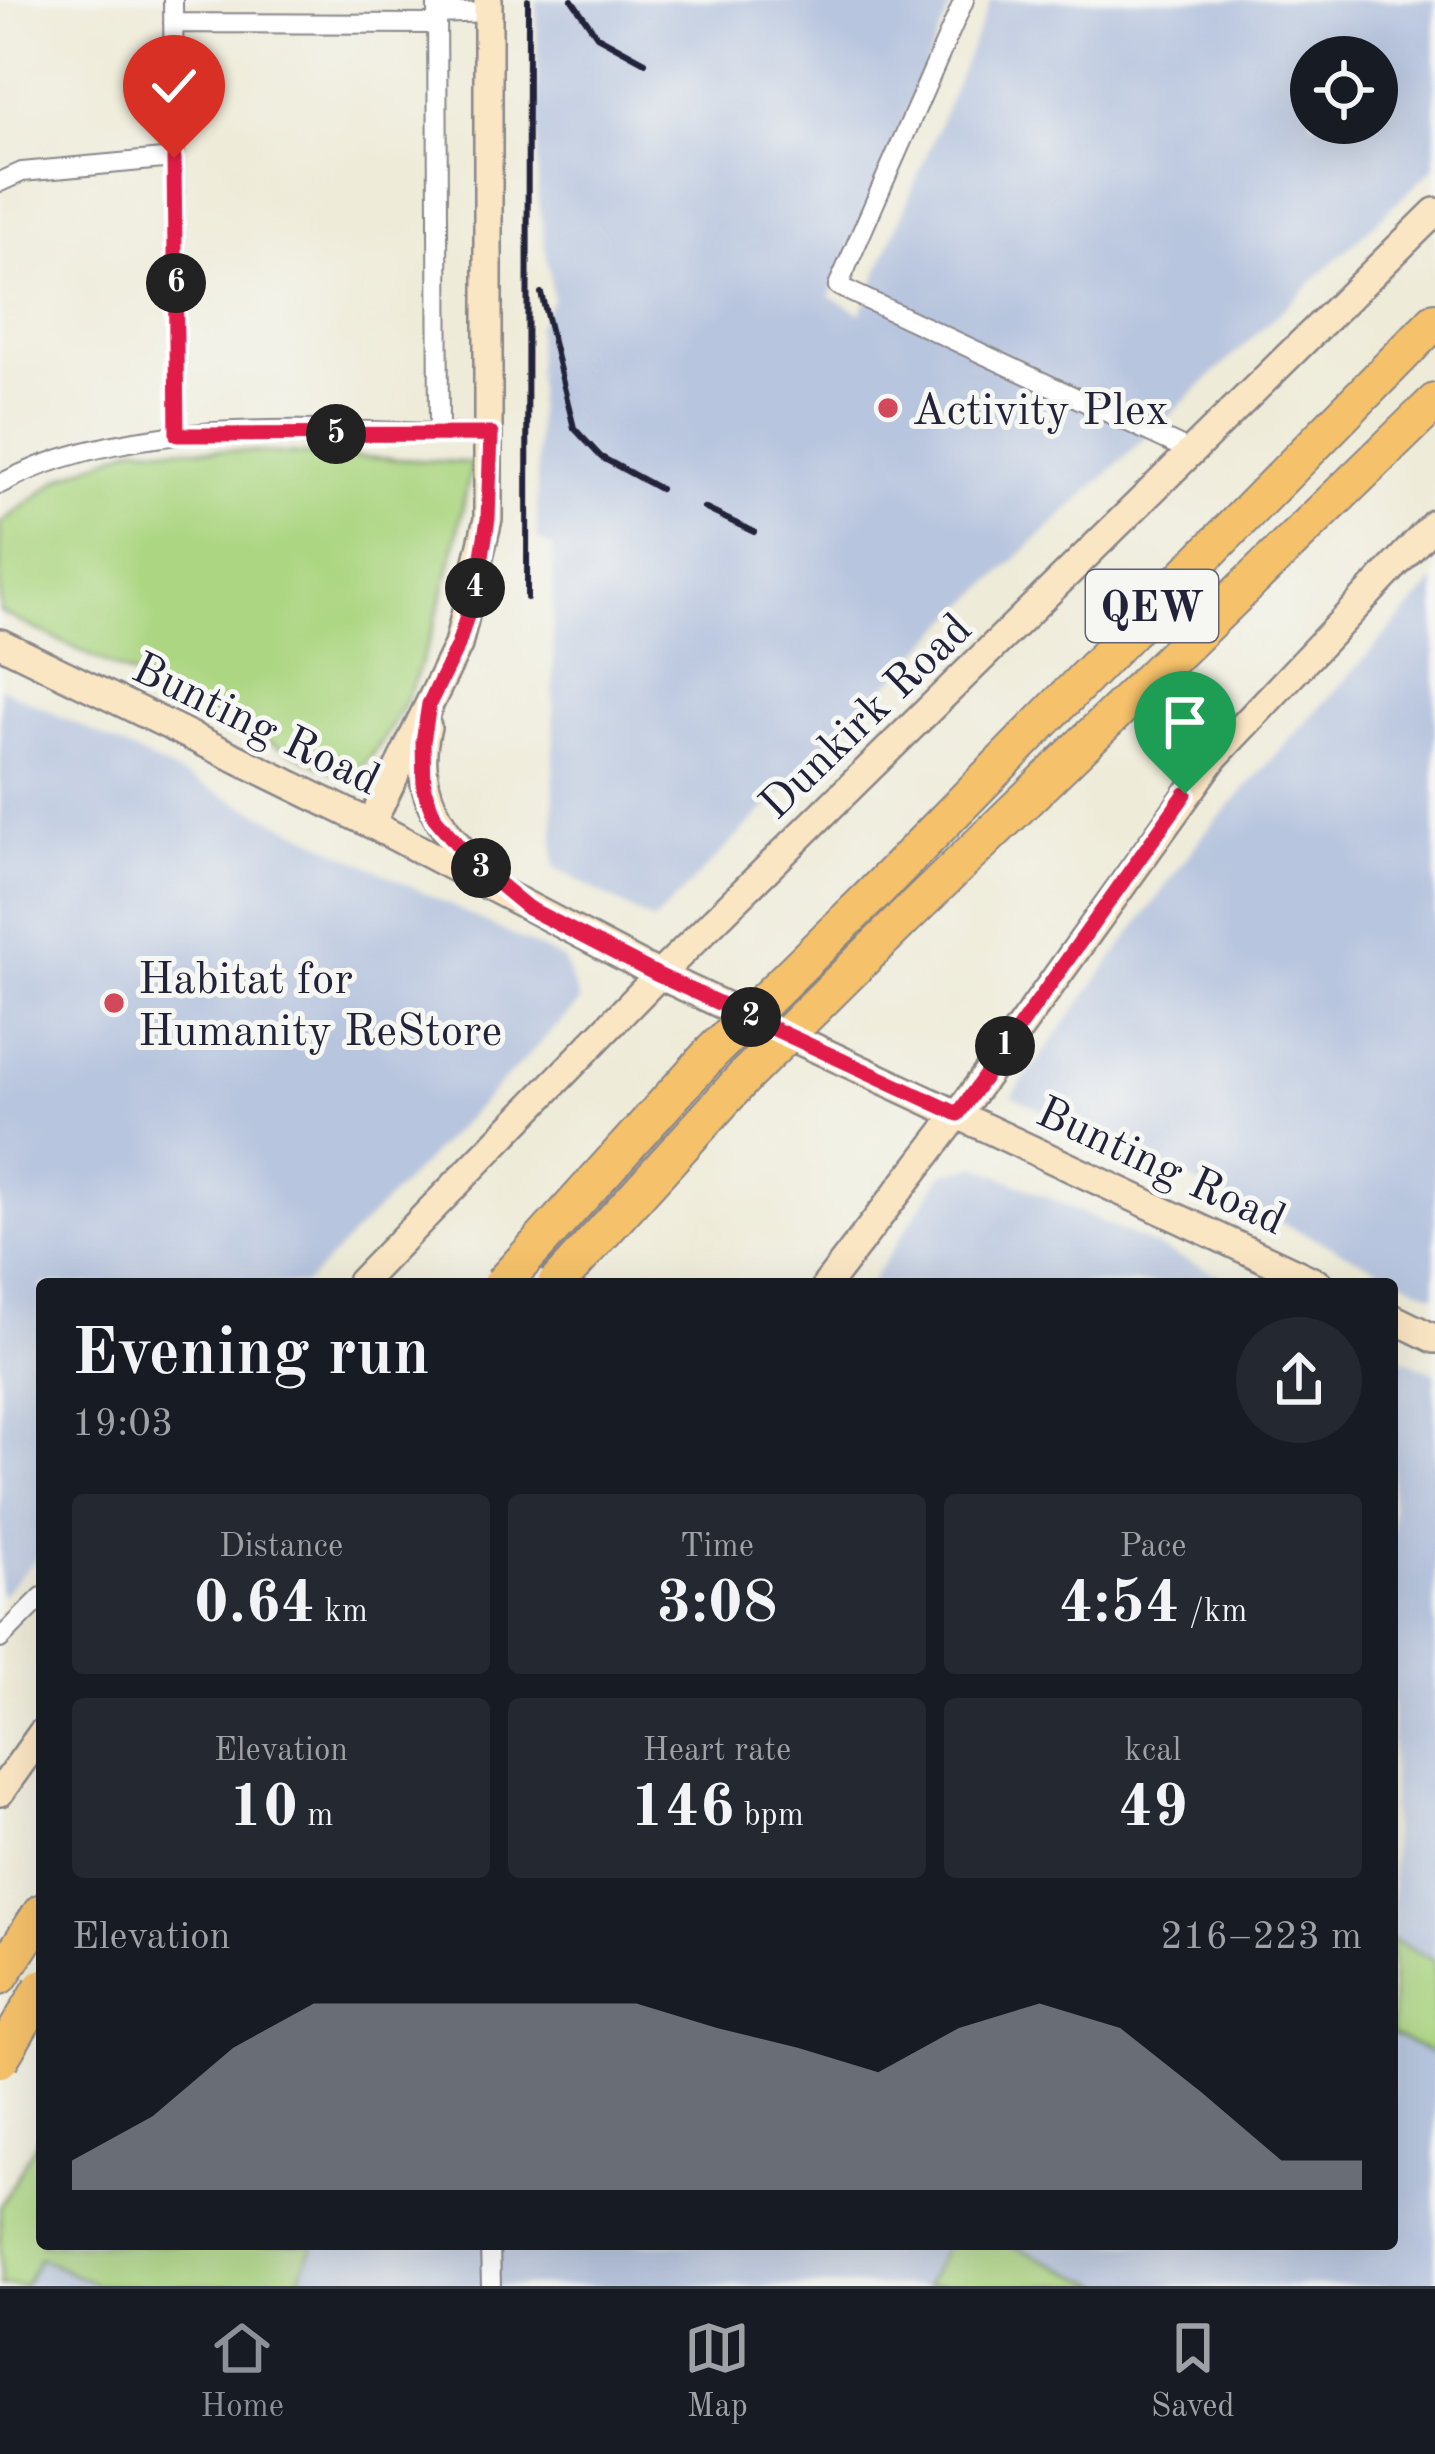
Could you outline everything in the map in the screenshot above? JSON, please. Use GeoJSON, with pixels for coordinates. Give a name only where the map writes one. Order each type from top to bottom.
{"type":"FeatureCollection","features":[{"type":"Feature","properties":{"kind":"highway","name":"QEW"},"geometry":{"type":"LineString","coordinates":[[507,1278],[712,1052],[1435,321]]}},
{"type":"Feature","properties":{"kind":"highway","name":"QEW"},"geometry":{"type":"LineString","coordinates":[[561,1278],[745,1076],[898,923],[1435,406]]}},
{"type":"Feature","properties":{"kind":"highway"},"geometry":{"type":"LineString","coordinates":[[0,1976],[36,1921]]}},
{"type":"Feature","properties":{"kind":"highway"},"geometry":{"type":"LineString","coordinates":[[0,2060],[36,1998]]}},
{"type":"Feature","properties":{"kind":"street"},"geometry":{"type":"LineString","coordinates":[[173,0],[177,435]]}},
{"type":"Feature","properties":{"kind":"street"},"geometry":{"type":"LineString","coordinates":[[964,0],[838,286],[1192,452]]}},
{"type":"Feature","properties":{"kind":"street"},"geometry":{"type":"LineString","coordinates":[[173,23],[488,6],[488,519],[478,580],[458,645],[371,824]]}},
{"type":"Feature","properties":{"kind":"street"},"geometry":{"type":"LineString","coordinates":[[437,12],[439,434]]}},
{"type":"Feature","properties":{"kind":"street"},"geometry":{"type":"LineString","coordinates":[[0,182],[22,172],[174,158]]}},
{"type":"Feature","properties":{"kind":"street","name":"Dunkirk Road"},"geometry":{"type":"LineString","coordinates":[[365,1278],[658,975],[1435,212]]}},
{"type":"Feature","properties":{"kind":"street"},"geometry":{"type":"LineString","coordinates":[[0,484],[44,461],[177,435],[491,434]]}},
{"type":"Feature","properties":{"kind":"street"},"geometry":{"type":"LineString","coordinates":[[831,1278],[958,1114],[1215,756],[1435,523]]}},
{"type":"Feature","properties":{"kind":"street","name":"Bunting Road"},"geometry":{"type":"LineString","coordinates":[[0,643],[371,824],[658,975],[1306,1278]]}},
{"type":"Feature","properties":{"kind":"street"},"geometry":{"type":"LineString","coordinates":[[429,704],[423,742],[429,806],[453,842],[528,908]]}},
{"type":"Feature","properties":{"kind":"street"},"geometry":{"type":"LineString","coordinates":[[1398,1321],[1435,1339]]}},
{"type":"Feature","properties":{"kind":"street"},"geometry":{"type":"LineString","coordinates":[[0,1639],[36,1603]]}},
{"type":"Feature","properties":{"kind":"street"},"geometry":{"type":"LineString","coordinates":[[0,1792],[36,1741]]}},
{"type":"Feature","properties":{"kind":"street"},"geometry":{"type":"LineString","coordinates":[[0,2034],[36,2008]]}},
{"type":"Feature","properties":{"kind":"street"},"geometry":{"type":"LineString","coordinates":[[490,2250],[491,2286]]}},
{"type":"Feature","properties":{"kind":"shaded area"},"geometry":{"type":"Polygon","coordinates":[[[537,0],[953,0],[830,297],[861,313],[991,0],[1435,0],[1435,167],[954,617],[653,922],[554,867],[553,548],[537,538],[537,326],[553,299],[538,197],[537,0]]]}},
{"type":"Feature","properties":{"kind":"shaded area"},"geometry":{"type":"Polygon","coordinates":[[[1435,581],[1435,1295],[1012,1096],[1203,835],[1435,581]]]}},
{"type":"Feature","properties":{"kind":"shaded area"},"geometry":{"type":"Polygon","coordinates":[[[0,687],[563,960],[580,1002],[311,1278],[36,1278],[36,1559],[0,1597],[0,687]]]}},
{"type":"Feature","properties":{"kind":"shaded area"},"geometry":{"type":"Polygon","coordinates":[[[978,1166],[1226,1278],[873,1278],[944,1173],[978,1166]]]}},
{"type":"Feature","properties":{"kind":"shaded area"},"geometry":{"type":"Polygon","coordinates":[[[1398,1357],[1435,1373],[1435,1961],[1398,1943],[1398,1357]]]}},
{"type":"Feature","properties":{"kind":"shaded area"},"geometry":{"type":"Polygon","coordinates":[[[1398,2037],[1435,2055],[1435,2286],[1104,2286],[1022,2250],[1398,2250],[1398,2037]]]}},
{"type":"Feature","properties":{"kind":"shaded area"},"geometry":{"type":"Polygon","coordinates":[[[311,2250],[943,2250],[927,2286],[296,2286],[311,2250]]]}},
{"type":"Feature","properties":{"kind":"shaded area"},"geometry":{"type":"Polygon","coordinates":[[[38,2258],[98,2286],[24,2286],[38,2258]]]}},
{"type":"Feature","properties":{"kind":"green space"},"geometry":{"type":"Polygon","coordinates":[[[136,446],[472,463],[444,589],[416,675],[376,751],[349,780],[0,612],[0,524],[61,478],[136,446]]]}},
{"type":"Feature","properties":{"kind":"green space"},"geometry":{"type":"Polygon","coordinates":[[[1398,1943],[1435,1961],[1435,2055],[1398,2037],[1398,1943]]]}},
{"type":"Feature","properties":{"kind":"green space"},"geometry":{"type":"Polygon","coordinates":[[[36,2142],[36,2250],[311,2250],[296,2286],[98,2286],[39,2258],[24,2286],[0,2286],[0,2208],[36,2142]]]}},
{"type":"Feature","properties":{"kind":"green space"},"geometry":{"type":"Polygon","coordinates":[[[943,2250],[1022,2250],[1104,2286],[927,2286],[943,2250]]]}},
{"type":"Feature","properties":{"kind":"railway"},"geometry":{"type":"LineString","coordinates":[[527,598],[528,0]]}},
{"type":"Feature","properties":{"kind":"railway"},"geometry":{"type":"LineString","coordinates":[[572,0],[597,36],[645,62]]}},
{"type":"Feature","properties":{"kind":"railway"},"geometry":{"type":"LineString","coordinates":[[541,293],[574,428],[601,457],[660,489]]}},
{"type":"Feature","properties":{"kind":"railway"},"geometry":{"type":"LineString","coordinates":[[704,508],[754,532]]}},
{"type":"Feature","properties":{"kind":"place","name":"Activity Plex"},"geometry":{"type":"Point","coordinates":[888,408]}},
{"type":"Feature","properties":{"kind":"place","name":"Habitat for Humanity ReStore"},"geometry":{"type":"Point","coordinates":[114,1003]}},
{"type":"Feature","properties":{"kind":"route"},"geometry":{"type":"LineString","coordinates":[[174,158],[177,435],[491,434],[488,519],[478,580],[458,645],[429,704],[423,742],[424,789],[429,806],[453,842],[528,908],[658,975],[958,1114],[1185,794]]}}]}
